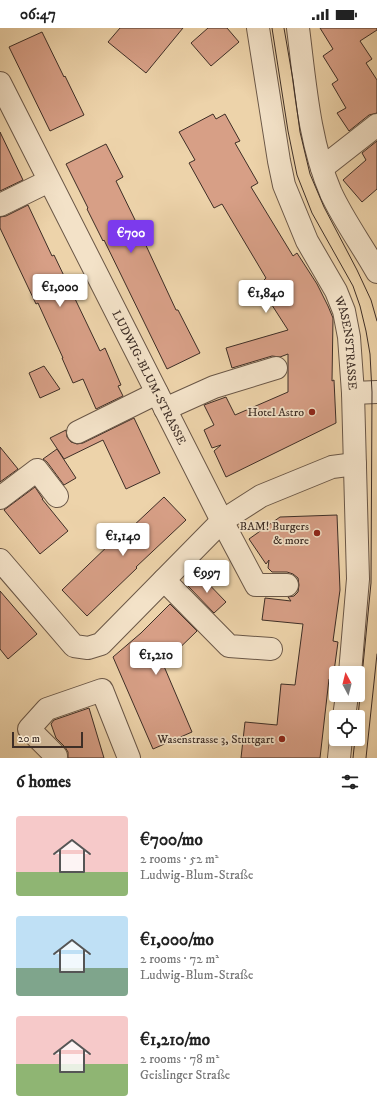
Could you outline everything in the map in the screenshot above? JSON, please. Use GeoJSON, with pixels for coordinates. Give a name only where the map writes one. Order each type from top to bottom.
{"type":"FeatureCollection","features":[{"type":"Feature","properties":{"kind":"street","name":"WASENSTRASSE"},"geometry":{"type":"LineString","coordinates":[[258,28],[284,185],[307,241],[336,291],[344,311],[349,337],[353,393],[358,579],[351,666]]}},
{"type":"Feature","properties":{"kind":"street"},"geometry":{"type":"LineString","coordinates":[[298,28],[310,117],[322,168],[331,192],[346,222],[377,272]]}},
{"type":"Feature","properties":{"kind":"street","name":"LUDWIG-BLUM-STRASSE"},"geometry":{"type":"LineString","coordinates":[[0,84],[256,585],[287,585]]}},
{"type":"Feature","properties":{"kind":"street"},"geometry":{"type":"LineString","coordinates":[[322,168],[377,125]]}},
{"type":"Feature","properties":{"kind":"street"},"geometry":{"type":"LineString","coordinates":[[0,205],[50,181]]}},
{"type":"Feature","properties":{"kind":"street"},"geometry":{"type":"LineString","coordinates":[[78,432],[161,401],[214,388],[276,368]]}},
{"type":"Feature","properties":{"kind":"street"},"geometry":{"type":"LineString","coordinates":[[353,393],[377,392]]}},
{"type":"Feature","properties":{"kind":"street"},"geometry":{"type":"LineString","coordinates":[[0,560],[74,646],[88,648],[101,644],[222,521],[261,496],[332,467],[355,464]]}},
{"type":"Feature","properties":{"kind":"street"},"geometry":{"type":"LineString","coordinates":[[0,498],[37,470],[57,496]]}},
{"type":"Feature","properties":{"kind":"street"},"geometry":{"type":"LineString","coordinates":[[164,580],[229,646],[271,649]]}},
{"type":"Feature","properties":{"kind":"street"},"geometry":{"type":"LineString","coordinates":[[56,756],[29,729],[48,709],[102,690],[129,758]]}},
{"type":"Feature","properties":{"kind":"street"},"geometry":{"type":"LineString","coordinates":[[339,758],[340,746]]}},
{"type":"Feature","properties":{"kind":"building"},"geometry":{"type":"Polygon","coordinates":[[[120,28],[183,28],[146,73],[108,42],[120,28]]]}},
{"type":"Feature","properties":{"kind":"building"},"geometry":{"type":"Polygon","coordinates":[[[208,28],[227,28],[239,42],[211,66],[191,43],[208,28]]]}},
{"type":"Feature","properties":{"kind":"building"},"geometry":{"type":"Polygon","coordinates":[[[320,28],[377,28],[377,30],[360,41],[372,59],[366,63],[377,80],[377,113],[369,115],[349,131],[337,113],[346,108],[332,84],[338,80],[323,56],[333,49],[320,28]]]}},
{"type":"Feature","properties":{"kind":"building"},"geometry":{"type":"Polygon","coordinates":[[[42,32],[84,115],[50,131],[9,47],[42,32]]]}},
{"type":"Feature","properties":{"kind":"building"},"geometry":{"type":"Polygon","coordinates":[[[213,114],[216,119],[225,114],[240,141],[235,143],[258,183],[251,187],[293,256],[297,253],[317,284],[333,318],[332,381],[334,380],[336,423],[226,477],[214,451],[221,445],[212,448],[204,430],[214,425],[204,405],[226,397],[235,415],[288,392],[288,354],[280,357],[272,356],[232,368],[226,348],[288,330],[259,285],[266,278],[222,204],[214,208],[189,163],[195,160],[179,132],[213,114]]]}},
{"type":"Feature","properties":{"kind":"building"},"geometry":{"type":"Polygon","coordinates":[[[0,132],[23,180],[0,191],[0,132]]]}},
{"type":"Feature","properties":{"kind":"building"},"geometry":{"type":"Polygon","coordinates":[[[377,141],[377,189],[362,202],[343,180],[366,160],[362,153],[377,141]]]}},
{"type":"Feature","properties":{"kind":"building"},"geometry":{"type":"Polygon","coordinates":[[[106,144],[123,177],[116,181],[176,310],[178,310],[200,353],[167,369],[66,164],[106,144]]]}},
{"type":"Feature","properties":{"kind":"building"},"geometry":{"type":"Polygon","coordinates":[[[28,205],[52,256],[54,255],[100,351],[105,348],[121,385],[118,386],[123,396],[96,409],[83,379],[73,383],[38,303],[36,304],[0,228],[0,217],[6,216],[28,205]]]}},
{"type":"Feature","properties":{"kind":"building"},"geometry":{"type":"Polygon","coordinates":[[[44,366],[60,389],[40,398],[29,373],[44,366]]]}},
{"type":"Feature","properties":{"kind":"building"},"geometry":{"type":"Polygon","coordinates":[[[134,418],[160,473],[126,489],[103,440],[64,459],[50,438],[66,430],[67,437],[71,442],[77,444],[83,443],[134,418]]]}},
{"type":"Feature","properties":{"kind":"building"},"geometry":{"type":"Polygon","coordinates":[[[0,447],[18,469],[0,482],[0,447]]]}},
{"type":"Feature","properties":{"kind":"building"},"geometry":{"type":"Polygon","coordinates":[[[57,449],[76,478],[64,485],[47,462],[43,459],[57,449]]]}},
{"type":"Feature","properties":{"kind":"building"},"geometry":{"type":"Polygon","coordinates":[[[35,487],[42,499],[68,531],[40,554],[4,510],[35,487]]]}},
{"type":"Feature","properties":{"kind":"building"},"geometry":{"type":"Polygon","coordinates":[[[164,497],[186,520],[87,616],[62,590],[112,542],[114,544],[164,497]]]}},
{"type":"Feature","properties":{"kind":"building"},"geometry":{"type":"Polygon","coordinates":[[[337,515],[340,590],[333,641],[338,642],[335,666],[329,666],[329,679],[320,758],[241,758],[245,722],[277,725],[281,684],[295,685],[303,624],[262,620],[265,598],[291,601],[288,597],[294,596],[298,592],[298,578],[287,572],[272,572],[268,568],[269,560],[266,564],[249,539],[280,517],[337,515]]]}},
{"type":"Feature","properties":{"kind":"building"},"geometry":{"type":"Polygon","coordinates":[[[200,575],[226,602],[214,613],[188,586],[200,575]]]}},
{"type":"Feature","properties":{"kind":"building"},"geometry":{"type":"Polygon","coordinates":[[[0,591],[37,634],[8,659],[0,649],[0,591]]]}},
{"type":"Feature","properties":{"kind":"building"},"geometry":{"type":"Polygon","coordinates":[[[170,604],[197,631],[163,664],[192,732],[153,749],[113,657],[141,633],[170,604]]]}},
{"type":"Feature","properties":{"kind":"building"},"geometry":{"type":"Polygon","coordinates":[[[89,708],[104,758],[68,758],[68,752],[56,738],[51,724],[54,720],[89,708]]]}},
{"type":"Feature","properties":{"kind":"tram line"},"geometry":{"type":"LineString","coordinates":[[272,28],[288,131],[297,175],[312,213],[353,286],[360,306],[370,354],[372,392],[371,583],[359,710]]}},
{"type":"Feature","properties":{"kind":"tram line"},"geometry":{"type":"LineString","coordinates":[[284,28],[300,132],[310,174],[324,207],[371,300],[377,321]]}},
{"type":"Feature","properties":{"kind":"tram line"},"geometry":{"type":"LineString","coordinates":[[366,758],[377,654]]}},
{"type":"Feature","properties":{"kind":"tram line"},"geometry":{"type":"LineString","coordinates":[[353,758],[354,746]]}},
{"type":"Feature","properties":{"kind":"place","name":"Hotel Astro"},"geometry":{"type":"Point","coordinates":[312,412]}},
{"type":"Feature","properties":{"kind":"place","name":"BAM! Burgers & more"},"geometry":{"type":"Point","coordinates":[317,533]}},
{"type":"Feature","properties":{"kind":"place","name":"Wasenstrasse 3, Stuttgart"},"geometry":{"type":"Point","coordinates":[282,739]}}]}
